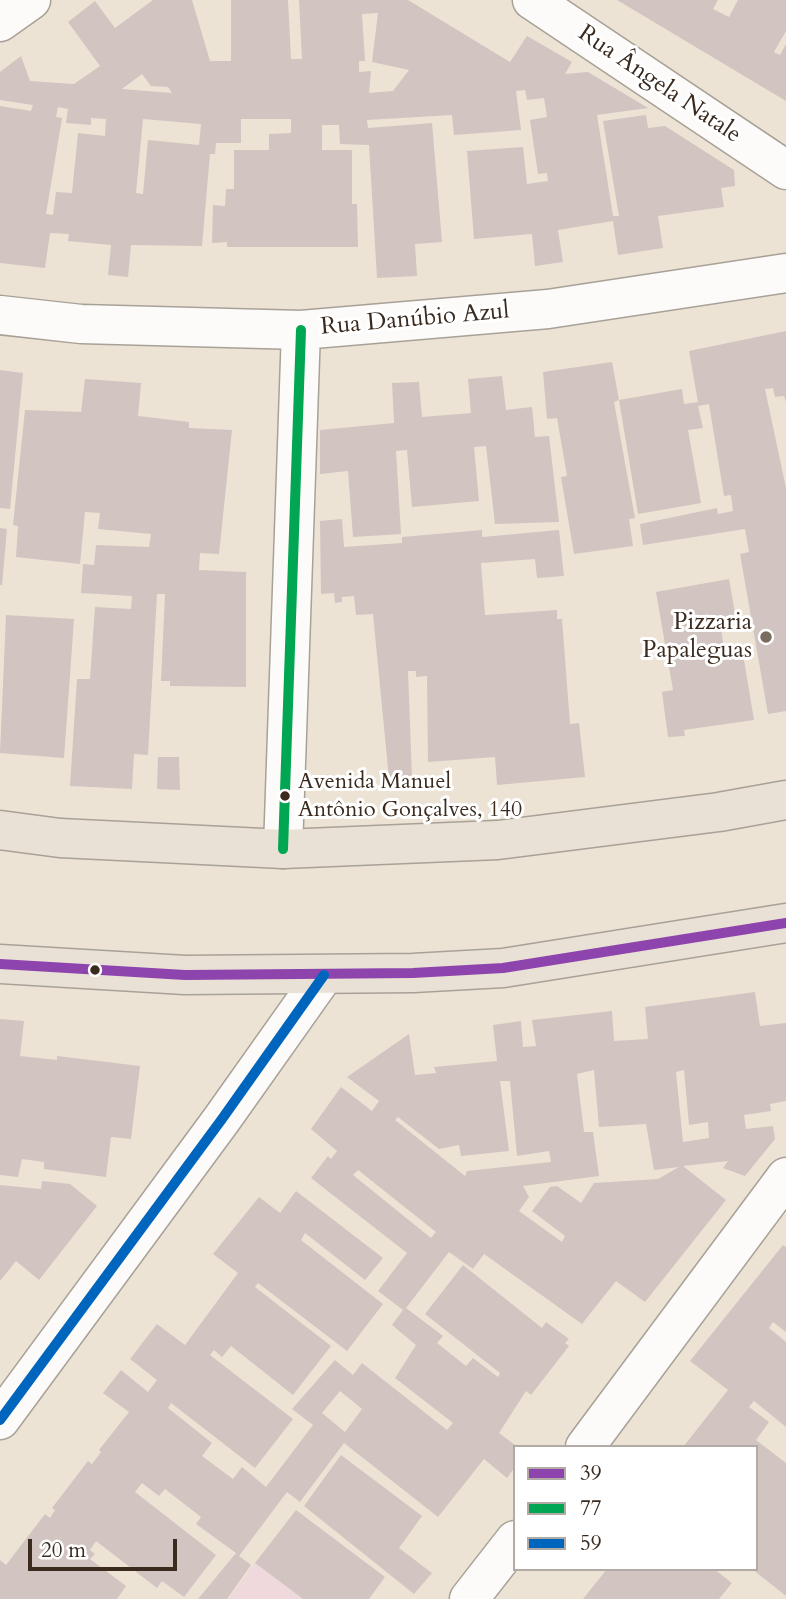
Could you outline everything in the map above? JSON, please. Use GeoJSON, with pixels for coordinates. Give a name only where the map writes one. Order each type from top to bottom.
{"type":"FeatureCollection","features":[{"type":"Feature","properties":{"kind":"main road"},"geometry":{"type":"LineString","coordinates":[[0,830],[60,838],[283,849],[498,840],[719,812],[786,800]]}},
{"type":"Feature","properties":{"kind":"main road"},"geometry":{"type":"LineString","coordinates":[[0,964],[185,975],[324,975],[503,968],[786,923]]}},
{"type":"Feature","properties":{"kind":"street"},"geometry":{"type":"LineString","coordinates":[[0,22],[31,0]]}},
{"type":"Feature","properties":{"kind":"street","name":"Rua Ângela Natale"},"geometry":{"type":"LineString","coordinates":[[532,0],[786,170]]}},
{"type":"Feature","properties":{"kind":"street","name":"Rua Danúbio Azul"},"geometry":{"type":"LineString","coordinates":[[0,315],[80,324],[301,330],[548,309],[786,274]]}},
{"type":"Feature","properties":{"kind":"street"},"geometry":{"type":"LineString","coordinates":[[283,849],[301,330]]}},
{"type":"Feature","properties":{"kind":"street"},"geometry":{"type":"LineString","coordinates":[[0,1420],[222,1119],[324,975]]}},
{"type":"Feature","properties":{"kind":"street"},"geometry":{"type":"LineString","coordinates":[[586,1445],[786,1177]]}},
{"type":"Feature","properties":{"kind":"street"},"geometry":{"type":"LineString","coordinates":[[470,1599],[513,1543]]}},
{"type":"Feature","properties":{"kind":"shaded area"},"geometry":{"type":"Polygon","coordinates":[[[255,1563],[303,1599],[228,1599],[255,1563]]]}},
{"type":"Feature","properties":{"kind":"building"},"geometry":{"type":"Polygon","coordinates":[[[153,0],[192,0],[210,61],[231,61],[231,0],[288,0],[291,59],[302,59],[299,0],[408,0],[510,62],[527,36],[572,62],[565,74],[588,72],[648,108],[597,115],[613,216],[619,216],[603,121],[646,115],[648,128],[665,126],[734,170],[735,186],[721,188],[724,207],[658,216],[663,248],[618,255],[613,221],[558,230],[563,262],[535,266],[532,234],[474,239],[467,151],[523,147],[527,184],[548,181],[547,173],[538,174],[530,120],[547,117],[544,98],[527,100],[525,90],[516,91],[521,130],[454,135],[452,115],[367,120],[368,128],[432,123],[442,242],[415,244],[417,276],[377,278],[369,145],[340,144],[339,125],[322,125],[322,150],[352,150],[352,204],[357,204],[358,247],[227,247],[227,242],[212,243],[213,205],[225,206],[226,189],[234,189],[234,150],[269,150],[269,134],[291,133],[291,119],[241,119],[241,143],[216,143],[215,154],[210,154],[202,246],[131,245],[128,277],[108,275],[111,245],[68,241],[69,234],[50,233],[45,268],[0,263],[0,106],[31,111],[33,105],[0,100],[0,72],[21,56],[30,81],[74,84],[100,66],[68,22],[95,1],[115,28],[153,0]],[[378,13],[362,14],[365,61],[359,61],[359,72],[371,71],[369,93],[393,91],[409,70],[372,62],[378,13]],[[142,74],[122,89],[172,93],[168,87],[151,86],[142,74]],[[58,107],[56,117],[62,118],[46,214],[53,215],[56,192],[72,193],[78,133],[105,136],[106,119],[91,118],[91,125],[66,123],[68,109],[58,107]],[[143,119],[136,193],[143,194],[148,140],[199,145],[201,124],[143,119]]]}},
{"type":"Feature","properties":{"kind":"building"},"geometry":{"type":"Polygon","coordinates":[[[617,0],[718,0],[713,9],[729,17],[738,0],[786,0],[786,31],[774,52],[780,55],[786,44],[786,101],[617,0]]]}},
{"type":"Feature","properties":{"kind":"building"},"geometry":{"type":"Polygon","coordinates":[[[786,331],[786,402],[784,396],[775,397],[773,388],[765,389],[786,488],[786,711],[768,714],[740,554],[749,552],[745,529],[643,545],[640,524],[717,508],[718,514],[733,511],[731,495],[724,496],[709,404],[698,406],[703,428],[688,430],[701,503],[638,514],[619,400],[682,389],[684,404],[698,402],[689,351],[786,331]]]}},
{"type":"Feature","properties":{"kind":"building"},"geometry":{"type":"Polygon","coordinates":[[[612,362],[619,400],[614,402],[635,518],[629,519],[633,546],[574,554],[561,477],[567,476],[557,418],[547,419],[543,372],[612,362]]]}},
{"type":"Feature","properties":{"kind":"building"},"geometry":{"type":"Polygon","coordinates":[[[0,370],[23,373],[10,509],[0,508],[0,370]]]}},
{"type":"Feature","properties":{"kind":"building"},"geometry":{"type":"Polygon","coordinates":[[[502,376],[506,410],[532,407],[535,437],[549,436],[559,522],[495,524],[486,446],[474,447],[479,501],[412,507],[407,450],[396,451],[401,534],[353,537],[348,471],[320,474],[320,430],[394,423],[392,383],[419,382],[422,417],[471,413],[468,379],[502,376]]]}},
{"type":"Feature","properties":{"kind":"building"},"geometry":{"type":"Polygon","coordinates":[[[85,379],[141,383],[138,416],[189,422],[189,428],[232,430],[219,554],[200,553],[199,570],[246,572],[246,687],[170,686],[170,681],[161,681],[165,594],[157,594],[148,755],[134,754],[132,789],[70,786],[77,679],[90,679],[95,607],[131,609],[132,596],[81,593],[83,564],[94,565],[96,545],[149,547],[151,534],[98,529],[100,513],[85,512],[80,564],[16,557],[18,526],[13,525],[25,410],[81,412],[85,379]]]}},
{"type":"Feature","properties":{"kind":"building"},"geometry":{"type":"Polygon","coordinates":[[[342,519],[344,547],[402,543],[402,537],[482,530],[482,537],[559,530],[564,576],[537,578],[535,559],[481,563],[485,615],[557,610],[557,619],[562,619],[570,724],[579,723],[585,777],[497,785],[495,757],[428,762],[427,676],[416,677],[416,671],[408,671],[412,777],[389,779],[373,614],[356,615],[354,596],[342,597],[342,602],[335,603],[334,593],[321,594],[320,521],[342,519]]]}},
{"type":"Feature","properties":{"kind":"building"},"geometry":{"type":"Polygon","coordinates":[[[0,528],[7,529],[2,585],[0,585],[0,528]]]}},
{"type":"Feature","properties":{"kind":"building"},"geometry":{"type":"Polygon","coordinates":[[[729,579],[736,619],[720,621],[725,656],[743,654],[754,720],[684,730],[685,736],[668,737],[662,692],[673,690],[656,592],[729,579]]]}},
{"type":"Feature","properties":{"kind":"building"},"geometry":{"type":"Polygon","coordinates":[[[6,615],[74,619],[64,758],[0,753],[6,615]]]}},
{"type":"Feature","properties":{"kind":"building"},"geometry":{"type":"Polygon","coordinates":[[[158,757],[179,757],[180,790],[157,789],[158,757]]]}},
{"type":"Feature","properties":{"kind":"building"},"geometry":{"type":"Polygon","coordinates":[[[755,992],[760,1026],[786,1023],[786,1101],[770,1104],[771,1111],[744,1115],[746,1129],[773,1126],[775,1139],[745,1176],[723,1168],[728,1161],[683,1166],[726,1200],[645,1302],[616,1281],[582,1324],[484,1254],[473,1269],[449,1252],[406,1308],[443,1336],[437,1343],[466,1366],[473,1358],[498,1377],[500,1373],[425,1314],[463,1265],[542,1328],[546,1322],[569,1339],[565,1343],[569,1346],[531,1395],[526,1391],[499,1433],[515,1445],[513,1470],[507,1478],[484,1459],[438,1517],[344,1443],[300,1502],[287,1492],[239,1556],[251,1565],[227,1599],[198,1599],[236,1553],[196,1524],[201,1517],[165,1489],[159,1496],[142,1483],[135,1492],[216,1555],[184,1597],[162,1581],[157,1588],[96,1541],[90,1550],[95,1554],[90,1559],[126,1586],[117,1599],[0,1599],[0,1560],[6,1565],[45,1514],[50,1518],[55,1510],[52,1508],[88,1461],[92,1464],[101,1452],[99,1450],[129,1412],[103,1393],[121,1370],[148,1392],[157,1380],[130,1359],[157,1324],[185,1345],[238,1273],[213,1254],[259,1197],[280,1213],[296,1191],[383,1258],[365,1280],[305,1233],[301,1240],[383,1304],[347,1351],[258,1283],[255,1287],[331,1346],[293,1395],[231,1346],[222,1357],[214,1350],[210,1355],[293,1419],[255,1468],[171,1403],[168,1408],[212,1443],[202,1456],[233,1479],[242,1467],[266,1487],[313,1425],[292,1409],[335,1360],[353,1375],[362,1363],[447,1430],[453,1423],[395,1378],[416,1345],[392,1325],[403,1310],[378,1291],[407,1253],[311,1178],[328,1156],[331,1159],[337,1151],[311,1129],[341,1087],[372,1111],[379,1101],[347,1077],[409,1034],[415,1075],[436,1073],[434,1067],[497,1061],[493,1025],[521,1021],[523,1047],[536,1046],[532,1020],[612,1011],[614,1041],[648,1039],[645,1007],[755,992]],[[594,1070],[577,1074],[584,1132],[593,1132],[599,1176],[523,1186],[529,1197],[519,1211],[562,1242],[565,1236],[532,1211],[550,1187],[557,1186],[581,1203],[594,1183],[658,1179],[679,1167],[654,1170],[646,1124],[599,1127],[594,1070]],[[684,1070],[676,1072],[683,1142],[709,1138],[708,1122],[689,1125],[684,1070]],[[500,1081],[509,1151],[461,1156],[459,1145],[439,1149],[398,1117],[395,1120],[465,1176],[467,1171],[551,1162],[549,1151],[517,1156],[510,1081],[500,1081]],[[358,1170],[353,1175],[431,1238],[436,1232],[358,1170]],[[340,1391],[322,1413],[345,1432],[362,1409],[340,1391]]]}},
{"type":"Feature","properties":{"kind":"building"},"geometry":{"type":"Polygon","coordinates":[[[0,1019],[24,1021],[20,1056],[57,1060],[57,1056],[140,1066],[131,1139],[111,1137],[106,1177],[44,1169],[44,1162],[22,1159],[18,1177],[0,1175],[0,1019]]]}},
{"type":"Feature","properties":{"kind":"building"},"geometry":{"type":"Polygon","coordinates":[[[42,1181],[70,1184],[97,1206],[39,1280],[16,1261],[0,1281],[0,1185],[41,1189],[42,1181]]]}},
{"type":"Feature","properties":{"kind":"building"},"geometry":{"type":"Polygon","coordinates":[[[783,1245],[786,1247],[786,1332],[773,1322],[769,1328],[786,1342],[786,1427],[754,1401],[749,1407],[769,1422],[756,1440],[786,1463],[786,1596],[755,1571],[758,1571],[758,1445],[685,1445],[728,1390],[690,1361],[783,1245]]]}},
{"type":"Feature","properties":{"kind":"building"},"geometry":{"type":"Polygon","coordinates":[[[341,1455],[422,1516],[399,1548],[432,1573],[414,1594],[304,1506],[341,1455]]]}},
{"type":"Feature","properties":{"kind":"building"},"geometry":{"type":"Polygon","coordinates":[[[296,1510],[385,1577],[369,1599],[303,1599],[255,1563],[296,1510]]]}},
{"type":"Feature","properties":{"kind":"building"},"geometry":{"type":"Polygon","coordinates":[[[605,1571],[717,1571],[732,1583],[719,1599],[583,1599],[605,1571]]]}},
{"type":"Feature","properties":{"kind":"transit line","name":"77"},"geometry":{"type":"LineString","coordinates":[[283,849],[301,330]]}},
{"type":"Feature","properties":{"kind":"transit line","name":"39"},"geometry":{"type":"LineString","coordinates":[[0,964],[185,975],[413,973],[503,968],[786,923]]}},
{"type":"Feature","properties":{"kind":"transit line","name":"59"},"geometry":{"type":"LineString","coordinates":[[0,1420],[222,1119],[324,975]]}},
{"type":"Feature","properties":{"kind":"place","name":"Pizzaria Papaleguas"},"geometry":{"type":"Point","coordinates":[766,637]}},
{"type":"Feature","properties":{"kind":"place","name":"Avenida Manuel Antônio Gonçalves, 140"},"geometry":{"type":"Point","coordinates":[285,796]}}]}
